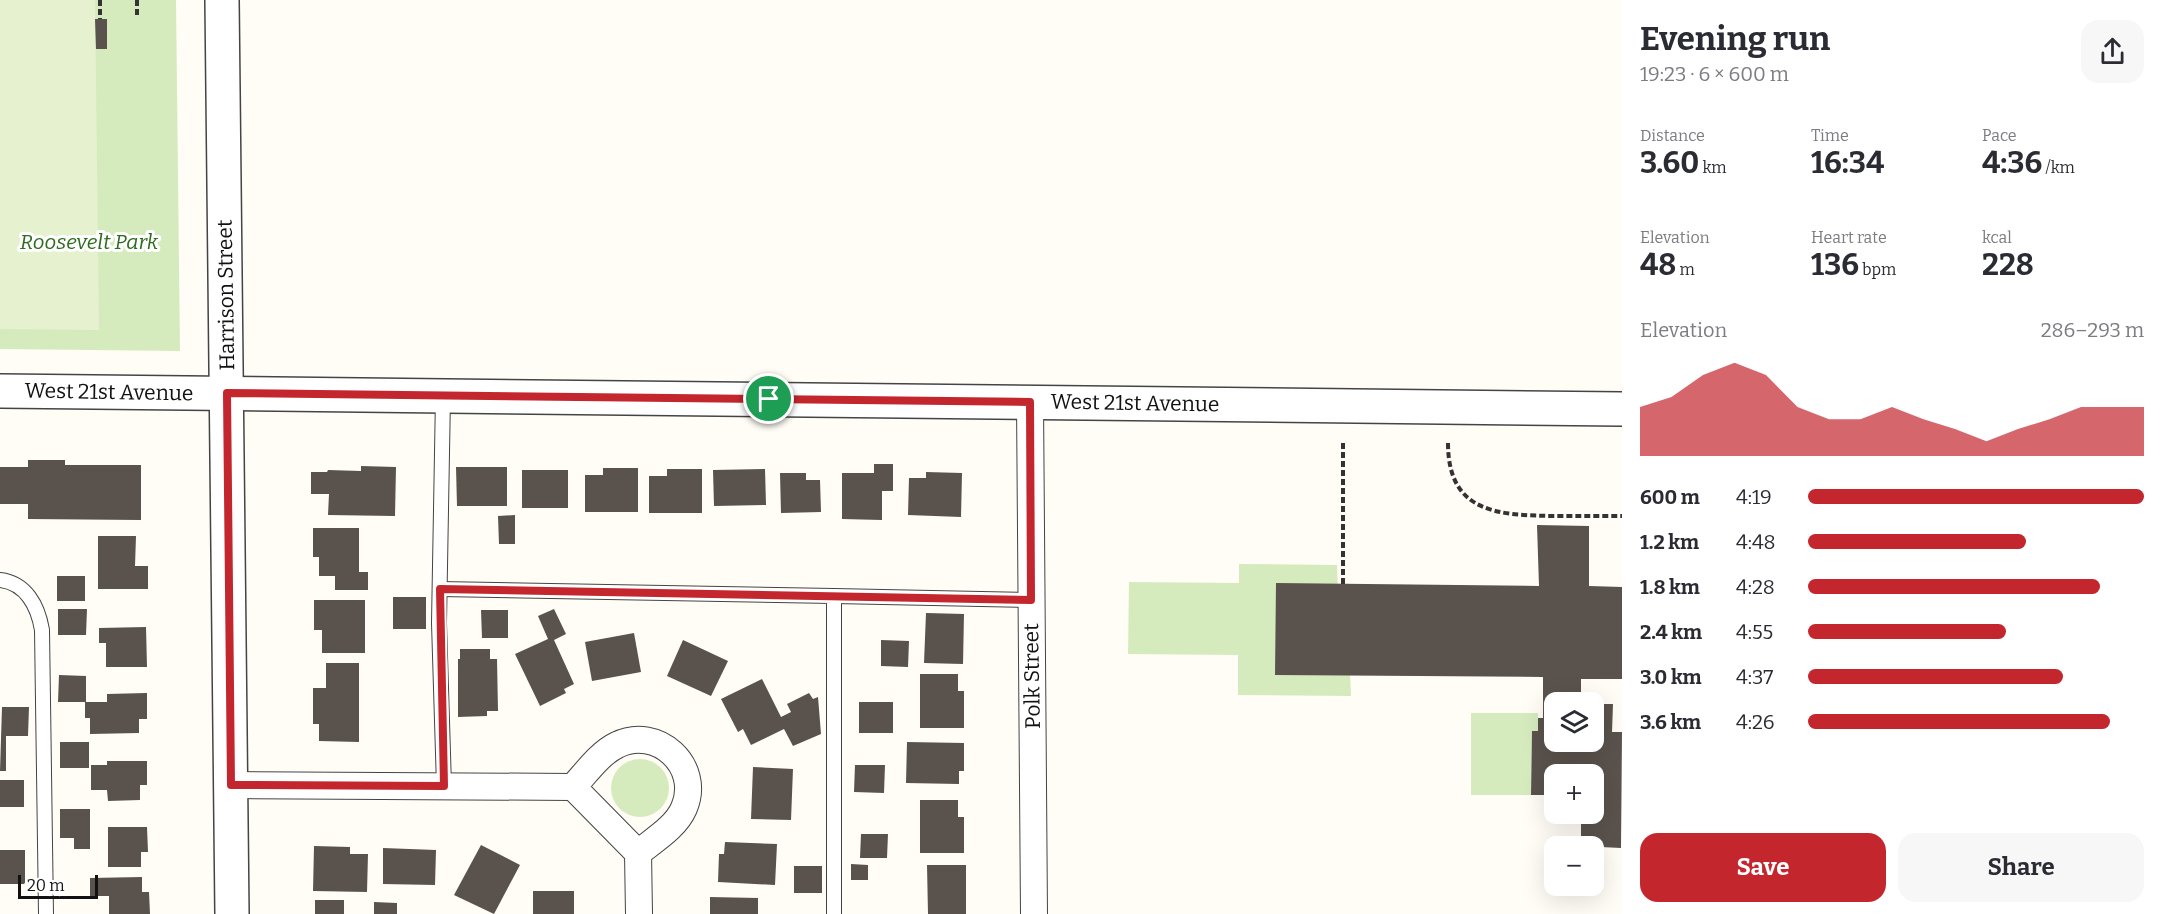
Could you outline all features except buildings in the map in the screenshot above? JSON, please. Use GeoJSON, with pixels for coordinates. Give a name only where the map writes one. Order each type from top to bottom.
{"type":"FeatureCollection","features":[{"type":"Feature","properties":{"kind":"street","name":"Harrison Street"},"geometry":{"type":"LineString","coordinates":[[222,0],[232,914]]}},
{"type":"Feature","properties":{"kind":"street","name":"West 21st Avenue"},"geometry":{"type":"LineString","coordinates":[[0,391],[1622,409]]}},
{"type":"Feature","properties":{"kind":"street","name":"Polk Street"},"geometry":{"type":"LineString","coordinates":[[1030,402],[1034,914]]}},
{"type":"Feature","properties":{"kind":"street"},"geometry":{"type":"LineString","coordinates":[[573,787],[614,746],[629,740],[644,739],[660,743],[672,752],[682,764],[688,778],[688,794],[684,809],[675,822],[638,854]]}},
{"type":"Feature","properties":{"kind":"street"},"geometry":{"type":"LineString","coordinates":[[231,785],[573,787],[638,854],[639,914]]}},
{"type":"Feature","properties":{"kind":"lane"},"geometry":{"type":"LineString","coordinates":[[443,396],[440,589],[444,786]]}},
{"type":"Feature","properties":{"kind":"lane"},"geometry":{"type":"LineString","coordinates":[[0,580],[27,593],[40,615],[46,914]]}},
{"type":"Feature","properties":{"kind":"lane"},"geometry":{"type":"LineString","coordinates":[[440,589],[1031,600]]}},
{"type":"Feature","properties":{"kind":"lane"},"geometry":{"type":"LineString","coordinates":[[834,596],[834,914]]}},
{"type":"Feature","properties":{"kind":"path"},"geometry":{"type":"LineString","coordinates":[[100,0],[100,20]]}},
{"type":"Feature","properties":{"kind":"path"},"geometry":{"type":"LineString","coordinates":[[137,0],[137,15]]}},
{"type":"Feature","properties":{"kind":"path"},"geometry":{"type":"LineString","coordinates":[[1343,442],[1343,584]]}},
{"type":"Feature","properties":{"kind":"path"},"geometry":{"type":"LineString","coordinates":[[1448,443],[1449,460],[1456,484],[1474,502],[1488,510],[1514,515],[1622,516]]}},
{"type":"Feature","properties":{"kind":"green space","name":"Roosevelt Park"},"geometry":{"type":"Polygon","coordinates":[[[0,0],[176,0],[180,351],[0,349],[0,0]]]}},
{"type":"Feature","properties":{"kind":"green space"},"geometry":{"type":"Polygon","coordinates":[[[0,0],[95,0],[99,330],[0,329],[0,0]]]}},
{"type":"Feature","properties":{"kind":"green space"},"geometry":{"type":"Polygon","coordinates":[[[1239,564],[1337,565],[1351,696],[1238,695],[1238,655],[1128,654],[1129,582],[1239,583],[1239,564]]]}},
{"type":"Feature","properties":{"kind":"green space"},"geometry":{"type":"Polygon","coordinates":[[[1471,713],[1538,713],[1538,731],[1532,731],[1531,795],[1471,795],[1471,713]]]}},
{"type":"Feature","properties":{"kind":"green space"},"geometry":{"type":"Polygon","coordinates":[[[634,759],[646,759],[661,767],[669,782],[669,794],[661,809],[646,817],[634,817],[619,809],[611,794],[611,782],[619,767],[634,759]]]}},
{"type":"Feature","properties":{"kind":"route"},"geometry":{"type":"LineString","coordinates":[[227,393],[769,399],[1030,402],[1031,600],[440,589],[444,786],[231,785],[227,393]]}}]}
